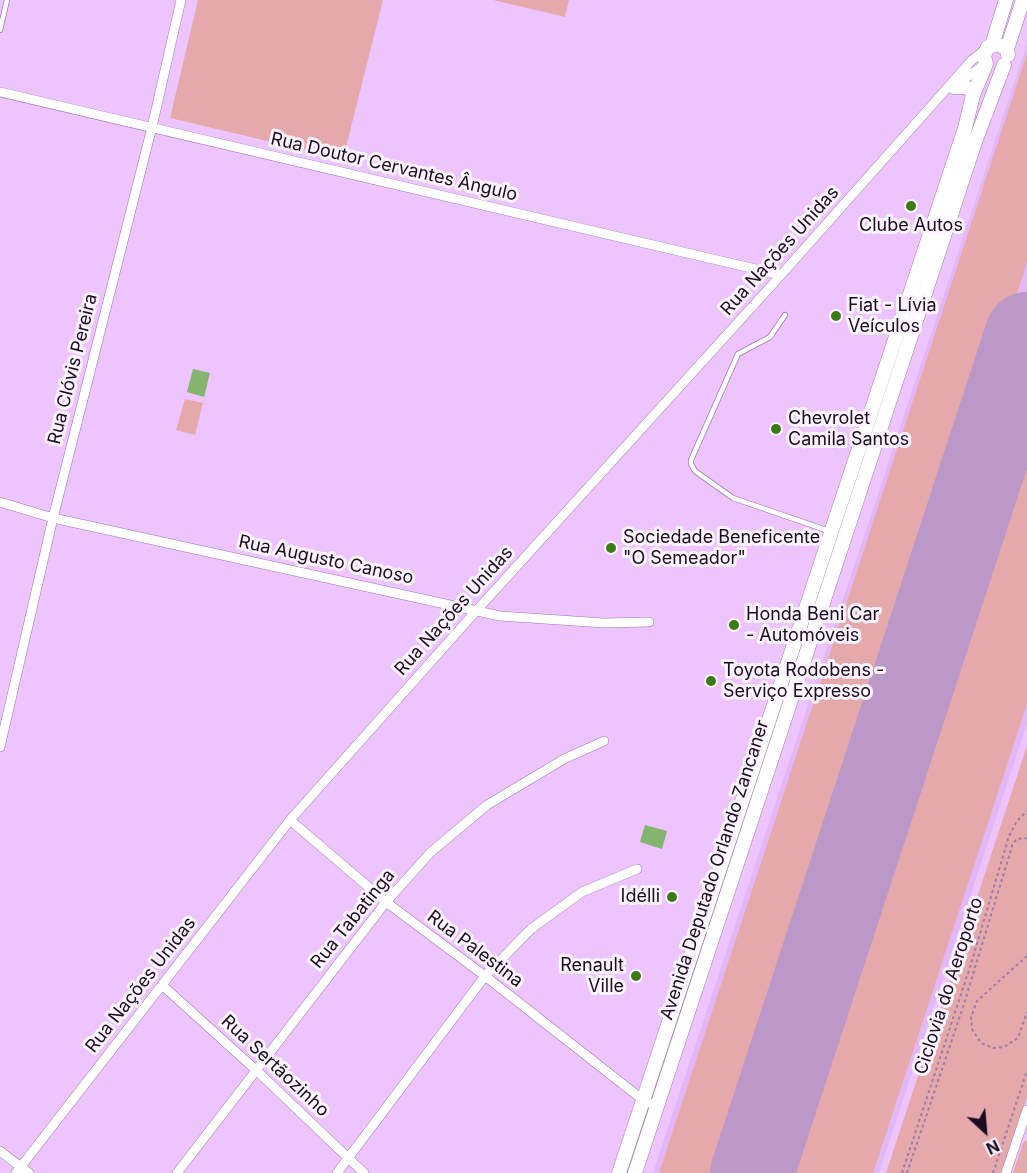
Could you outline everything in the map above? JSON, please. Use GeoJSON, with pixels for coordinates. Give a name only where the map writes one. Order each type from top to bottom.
{"type":"FeatureCollection","features":[{"type":"Feature","properties":{"kind":"main road","name":"Avenida Deputado Orlando Zancaner"},"geometry":{"type":"LineString","coordinates":[[662,1067],[831,532],[965,128],[973,95],[986,64],[984,56],[990,46],[1006,0]]}},
{"type":"Feature","properties":{"kind":"main road","name":"Avenida Deputado Orlando Zancaner"},"geometry":{"type":"LineString","coordinates":[[619,1173],[631,1137],[650,1103],[975,142],[1008,58],[1007,49],[1023,0]]}},
{"type":"Feature","properties":{"kind":"main road"},"geometry":{"type":"LineString","coordinates":[[990,46],[1002,45],[1007,49]]}},
{"type":"Feature","properties":{"kind":"main road"},"geometry":{"type":"LineString","coordinates":[[986,64],[993,67],[1004,65]]}},
{"type":"Feature","properties":{"kind":"main road"},"geometry":{"type":"LineString","coordinates":[[949,91],[965,87],[973,95]]}},
{"type":"Feature","properties":{"kind":"main road","name":"Avenida Deputado Orlando Zancaner"},"geometry":{"type":"LineString","coordinates":[[635,1173],[646,1138],[650,1103]]}},
{"type":"Feature","properties":{"kind":"main road"},"geometry":{"type":"LineString","coordinates":[[631,1137],[638,1122],[644,1120],[648,1126],[646,1138]]}},
{"type":"Feature","properties":{"kind":"street","name":"Rua Clóvis Pereira"},"geometry":{"type":"LineString","coordinates":[[0,747],[53,518],[152,127],[181,0]]}},
{"type":"Feature","properties":{"kind":"street","name":"Rua Nações Unidas"},"geometry":{"type":"LineString","coordinates":[[22,1171],[290,820],[477,610],[949,91],[972,60],[990,46]]}},
{"type":"Feature","properties":{"kind":"street","name":"Rua Nações Unidas"},"geometry":{"type":"LineString","coordinates":[[949,91],[986,64]]}},
{"type":"Feature","properties":{"kind":"street","name":"Rua Doutor Cervantes Ângulo"},"geometry":{"type":"LineString","coordinates":[[0,92],[781,275]]}},
{"type":"Feature","properties":{"kind":"street","name":"Rua Augusto Canoso"},"geometry":{"type":"LineString","coordinates":[[0,502],[53,518],[512,617],[604,623],[649,622]]}},
{"type":"Feature","properties":{"kind":"street","name":"Rua Tabatinga"},"geometry":{"type":"LineString","coordinates":[[177,1173],[386,902],[431,852],[487,805],[564,759],[604,741]]}},
{"type":"Feature","properties":{"kind":"street","name":"Rua Palestina"},"geometry":{"type":"LineString","coordinates":[[290,820],[386,902],[650,1103]]}},
{"type":"Feature","properties":{"kind":"street"},"geometry":{"type":"LineString","coordinates":[[337,1173],[485,976],[531,929],[582,892],[637,869]]}},
{"type":"Feature","properties":{"kind":"street","name":"Rua Sertãozinho"},"geometry":{"type":"LineString","coordinates":[[162,985],[364,1173]]}},
{"type":"Feature","properties":{"kind":"street"},"geometry":{"type":"LineString","coordinates":[[1006,1173],[1026,1115]]}},
{"type":"Feature","properties":{"kind":"street"},"geometry":{"type":"LineString","coordinates":[[0,1151],[22,1171]]}},
{"type":"Feature","properties":{"kind":"lane"},"geometry":{"type":"LineString","coordinates":[[0,30],[7,0]]}},
{"type":"Feature","properties":{"kind":"lane"},"geometry":{"type":"LineString","coordinates":[[784,315],[770,337],[738,354],[691,464],[695,471],[733,498],[831,532]]}},
{"type":"Feature","properties":{"kind":"path","name":"Ciclovia do Aeroporto"},"geometry":{"type":"LineString","coordinates":[[902,1173],[971,964],[1010,836],[1017,822],[1027,812]]}},
{"type":"Feature","properties":{"kind":"path","name":"Ciclovia do Aeroporto"},"geometry":{"type":"LineString","coordinates":[[907,1173],[956,1029],[1013,843],[1017,839],[1027,838]]}},
{"type":"Feature","properties":{"kind":"path","name":"Ciclovia do Aeroporto"},"geometry":{"type":"LineString","coordinates":[[1027,956],[977,1001],[971,1017],[972,1029],[981,1043],[993,1048],[1004,1047],[1018,1038],[1027,1012]]}},
{"type":"Feature","properties":{"kind":"path"},"geometry":{"type":"LineString","coordinates":[[993,1173],[1027,1071]]}},
{"type":"Feature","properties":{"kind":"shaded area"},"geometry":{"type":"Polygon","coordinates":[[[198,0],[383,0],[343,159],[170,118],[198,0]]]}},
{"type":"Feature","properties":{"kind":"shaded area"},"geometry":{"type":"Polygon","coordinates":[[[493,0],[569,0],[565,17],[493,0]]]}},
{"type":"Feature","properties":{"kind":"shaded area"},"geometry":{"type":"Polygon","coordinates":[[[1027,44],[1027,724],[879,1173],[653,1173],[1027,44]]]}},
{"type":"Feature","properties":{"kind":"shaded area"},"geometry":{"type":"Polygon","coordinates":[[[1027,54],[1027,262],[730,1173],[659,1173],[1027,54]]]}},
{"type":"Feature","properties":{"kind":"shaded area"},"geometry":{"type":"Polygon","coordinates":[[[193,369],[210,373],[204,397],[187,392],[193,369]]]}},
{"type":"Feature","properties":{"kind":"shaded area"},"geometry":{"type":"Polygon","coordinates":[[[185,399],[203,403],[195,435],[176,430],[185,399]]]}},
{"type":"Feature","properties":{"kind":"shaded area"},"geometry":{"type":"Polygon","coordinates":[[[1027,401],[1027,704],[873,1173],[772,1173],[1027,401]]]}},
{"type":"Feature","properties":{"kind":"shaded area"},"geometry":{"type":"Polygon","coordinates":[[[1027,746],[1027,1097],[1002,1173],[886,1173],[1027,746]]]}},
{"type":"Feature","properties":{"kind":"shaded area"},"geometry":{"type":"Polygon","coordinates":[[[645,825],[667,831],[662,849],[640,842],[645,825]]]}},
{"type":"Feature","properties":{"kind":"shaded area"},"geometry":{"type":"Polygon","coordinates":[[[1027,1140],[1027,1173],[1013,1173],[1023,1143],[1027,1140]]]}},
{"type":"Feature","properties":{"kind":"runway"},"geometry":{"type":"LineString","coordinates":[[752,1173],[1027,334]]}},
{"type":"Feature","properties":{"kind":"place","name":"Clube Autos"},"geometry":{"type":"Point","coordinates":[911,206]}},
{"type":"Feature","properties":{"kind":"place","name":"Fiat - Lívia Veículos"},"geometry":{"type":"Point","coordinates":[836,316]}},
{"type":"Feature","properties":{"kind":"place","name":"Chevrolet Camila Santos"},"geometry":{"type":"Point","coordinates":[776,429]}},
{"type":"Feature","properties":{"kind":"place","name":"Sociedade Beneficente \"O Semeador\""},"geometry":{"type":"Point","coordinates":[611,548]}},
{"type":"Feature","properties":{"kind":"place","name":"Honda Beni Car - Automóveis"},"geometry":{"type":"Point","coordinates":[734,625]}},
{"type":"Feature","properties":{"kind":"place","name":"Toyota Rodobens - Serviço Expresso"},"geometry":{"type":"Point","coordinates":[711,681]}},
{"type":"Feature","properties":{"kind":"place","name":"Idélli"},"geometry":{"type":"Point","coordinates":[672,897]}},
{"type":"Feature","properties":{"kind":"place","name":"Renault Ville"},"geometry":{"type":"Point","coordinates":[636,976]}}]}
